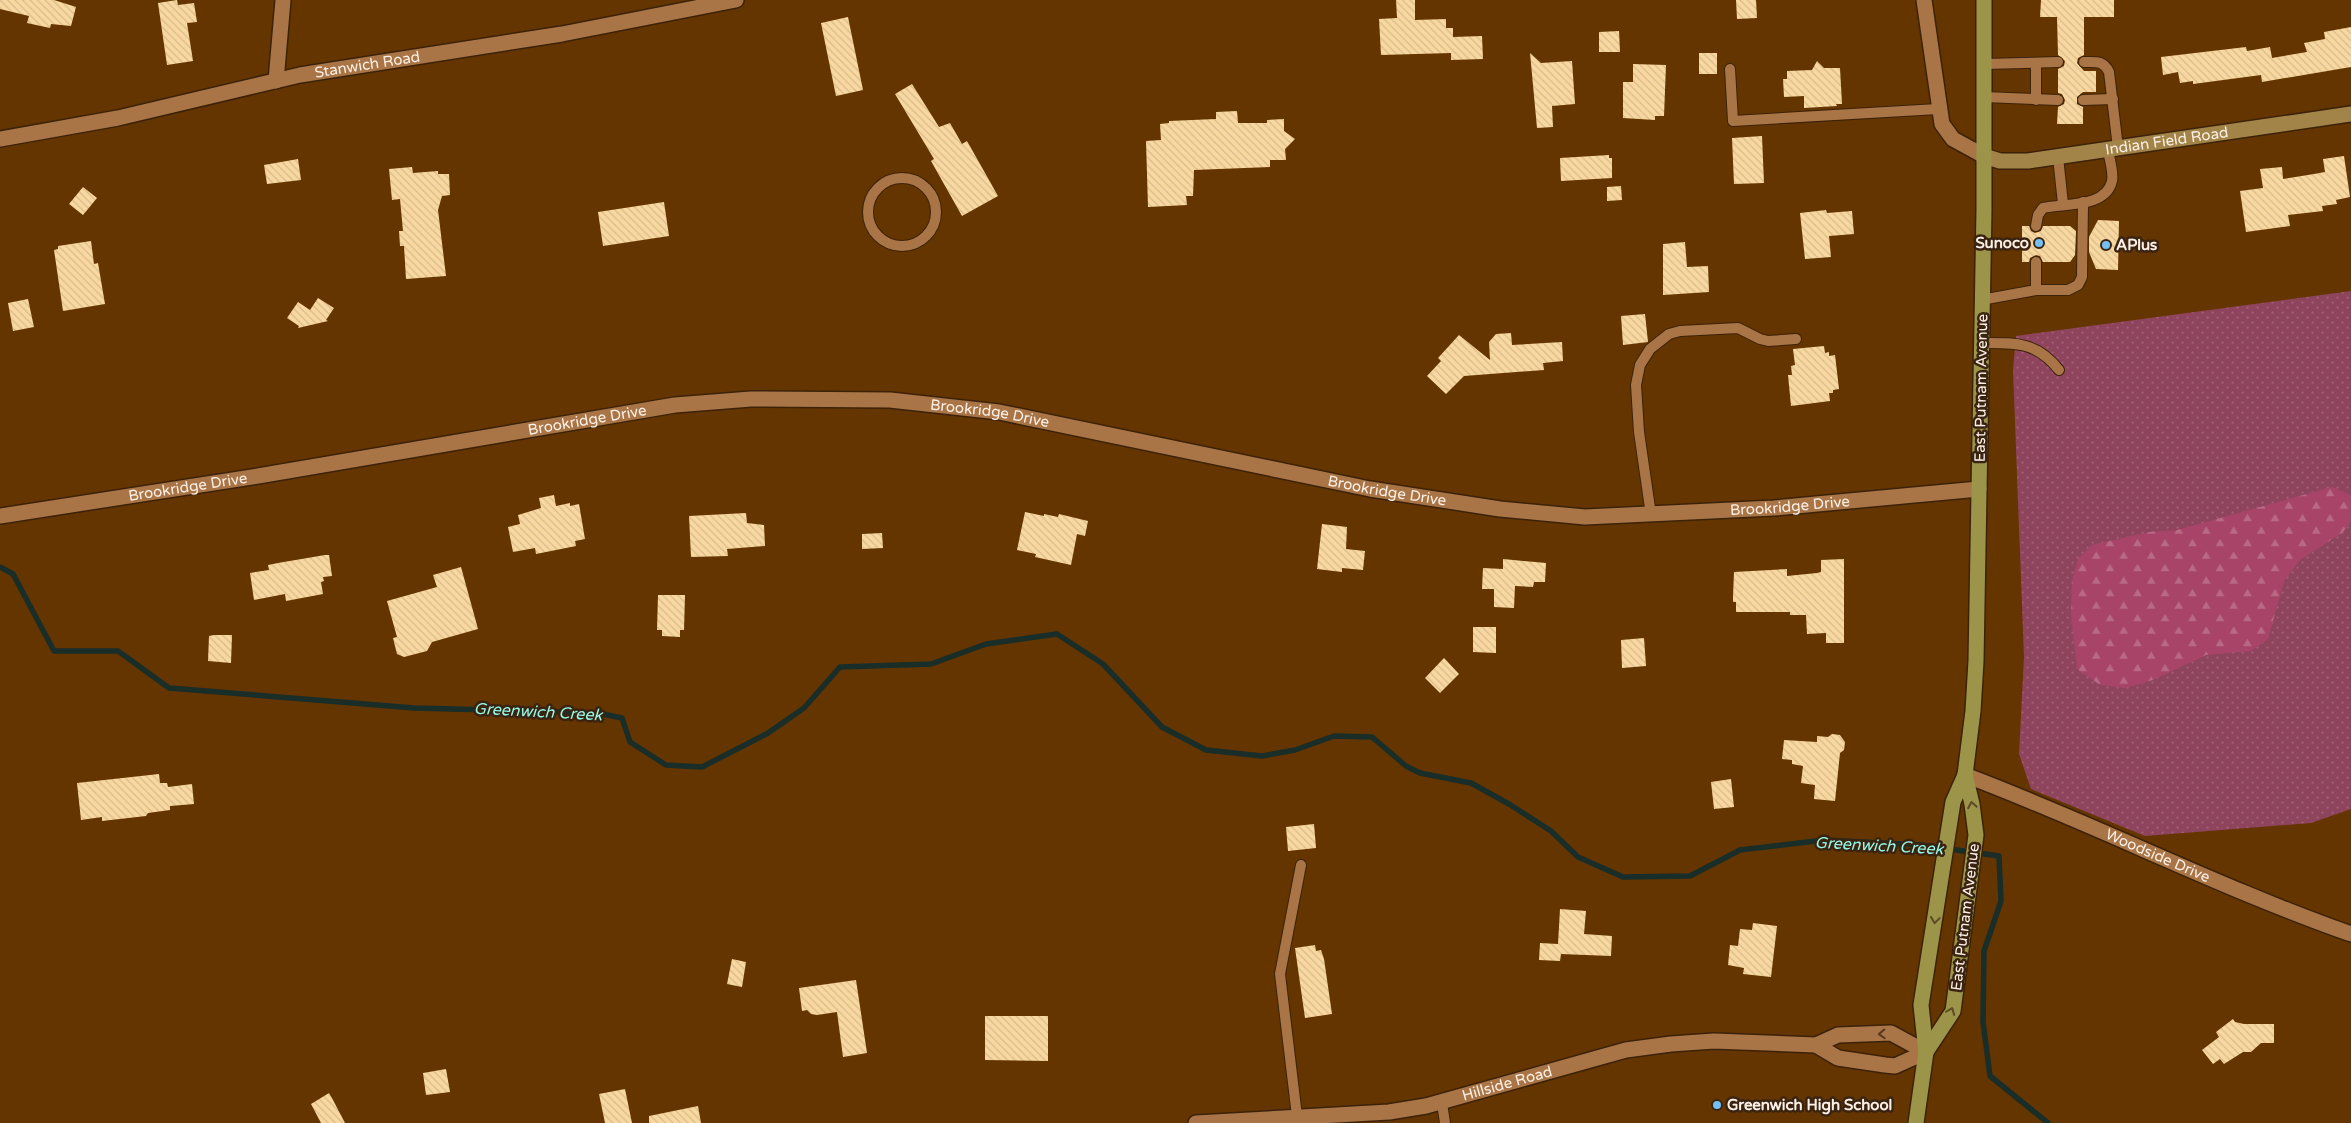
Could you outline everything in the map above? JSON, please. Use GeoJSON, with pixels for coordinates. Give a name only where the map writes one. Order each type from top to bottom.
{"type":"FeatureCollection","features":[{"type":"Feature","properties":{"kind":"main road","name":"East Putnam Avenue"},"geometry":{"type":"LineString","coordinates":[[1916,1123],[1926,1052],[1921,1005],[1952,802],[1965,775],[1973,711],[1976,661],[1982,300],[1984,0]]}},
{"type":"Feature","properties":{"kind":"main road","name":"Indian Field Road"},"geometry":{"type":"LineString","coordinates":[[1984,156],[2000,161],[2018,162],[2351,114]]}},
{"type":"Feature","properties":{"kind":"main road","name":"East Putnam Avenue"},"geometry":{"type":"LineString","coordinates":[[1926,1052],[1953,1011],[1976,835],[1972,804],[1965,775]]}},
{"type":"Feature","properties":{"kind":"street"},"geometry":{"type":"LineString","coordinates":[[276,81],[283,0]]}},
{"type":"Feature","properties":{"kind":"street","name":"Stanwich Road"},"geometry":{"type":"LineString","coordinates":[[0,138],[118,118],[300,75],[562,34],[680,6],[736,0]]}},
{"type":"Feature","properties":{"kind":"street"},"geometry":{"type":"LineString","coordinates":[[1924,0],[1938,109],[1947,132],[1966,148],[1984,156]]}},
{"type":"Feature","properties":{"kind":"street","name":"Brookridge Drive"},"geometry":{"type":"LineString","coordinates":[[0,516],[258,476],[676,405],[713,400],[812,398],[890,400],[999,412],[1426,499],[1546,515],[1585,517],[1774,508],[1979,489]]}},
{"type":"Feature","properties":{"kind":"street","name":"Woodside Drive"},"geometry":{"type":"LineString","coordinates":[[1965,775],[2016,794],[2293,914],[2351,934]]}},
{"type":"Feature","properties":{"kind":"street","name":"Hillside Road"},"geometry":{"type":"LineString","coordinates":[[1196,1123],[1389,1112],[1442,1103],[1527,1076],[1626,1050],[1714,1041],[1816,1045],[1838,1035],[1892,1033],[1926,1052]]}},
{"type":"Feature","properties":{"kind":"street","name":"Hillside Road"},"geometry":{"type":"LineString","coordinates":[[1816,1045],[1838,1058],[1894,1066],[1926,1052]]}},
{"type":"Feature","properties":{"kind":"lane"},"geometry":{"type":"LineString","coordinates":[[1984,64],[2058,62]]}},
{"type":"Feature","properties":{"kind":"lane"},"geometry":{"type":"LineString","coordinates":[[2036,226],[2038,215],[2043,208],[2096,201],[2106,194],[2112,180],[2113,99],[2109,72],[2105,64],[2100,62],[2084,62]]}},
{"type":"Feature","properties":{"kind":"lane"},"geometry":{"type":"LineString","coordinates":[[2036,63],[2036,100]]}},
{"type":"Feature","properties":{"kind":"lane"},"geometry":{"type":"LineString","coordinates":[[1730,69],[1732,121],[1938,109]]}},
{"type":"Feature","properties":{"kind":"lane"},"geometry":{"type":"LineString","coordinates":[[1984,97],[2058,100]]}},
{"type":"Feature","properties":{"kind":"lane"},"geometry":{"type":"LineString","coordinates":[[2083,100],[2113,99]]}},
{"type":"Feature","properties":{"kind":"lane"},"geometry":{"type":"LineString","coordinates":[[2058,157],[2064,204]]}},
{"type":"Feature","properties":{"kind":"lane"},"geometry":{"type":"LineString","coordinates":[[899,178],[910,179],[924,186],[934,199],[936,209],[935,220],[928,234],[915,244],[904,246],[894,246],[880,238],[870,225],[868,215],[869,204],[873,194],[880,186],[899,178]]}},
{"type":"Feature","properties":{"kind":"lane"},"geometry":{"type":"LineString","coordinates":[[1982,300],[2036,290],[2068,290],[2078,285],[2082,277],[2083,202]]}},
{"type":"Feature","properties":{"kind":"lane"},"geometry":{"type":"LineString","coordinates":[[2036,262],[2036,290]]}},
{"type":"Feature","properties":{"kind":"lane"},"geometry":{"type":"LineString","coordinates":[[1650,515],[1639,432],[1636,385],[1640,365],[1650,349],[1669,334],[1680,331],[1738,328],[1768,341],[1796,339]]}},
{"type":"Feature","properties":{"kind":"lane"},"geometry":{"type":"LineString","coordinates":[[1981,343],[2028,346],[2049,358],[2059,370]]}},
{"type":"Feature","properties":{"kind":"lane"},"geometry":{"type":"LineString","coordinates":[[1298,1116],[1280,974],[1301,865]]}},
{"type":"Feature","properties":{"kind":"lane"},"geometry":{"type":"LineString","coordinates":[[1442,1103],[1445,1123]]}},
{"type":"Feature","properties":{"kind":"shaded area"},"geometry":{"type":"Polygon","coordinates":[[[2351,291],[2351,809],[2311,823],[2145,836],[2031,789],[2019,754],[2024,657],[2013,370],[2016,336],[2351,291]]]}},
{"type":"Feature","properties":{"kind":"green space"},"geometry":{"type":"Polygon","coordinates":[[[2332,487],[2351,495],[2351,522],[2342,533],[2300,560],[2284,581],[2268,639],[2251,651],[2206,655],[2153,680],[2125,688],[2100,685],[2077,669],[2071,614],[2072,581],[2078,559],[2092,545],[2149,532],[2177,530],[2332,487]]]}},
{"type":"Feature","properties":{"kind":"building"},"geometry":{"type":"Polygon","coordinates":[[[0,0],[54,0],[76,7],[71,26],[51,24],[50,28],[27,23],[29,16],[0,9],[0,0]]]}},
{"type":"Feature","properties":{"kind":"building"},"geometry":{"type":"Polygon","coordinates":[[[177,0],[178,5],[194,3],[197,22],[187,23],[193,61],[167,65],[158,3],[177,0]]]}},
{"type":"Feature","properties":{"kind":"building"},"geometry":{"type":"Polygon","coordinates":[[[1396,0],[1415,0],[1415,20],[1446,19],[1446,28],[1453,28],[1453,37],[1482,36],[1483,59],[1451,60],[1451,53],[1381,55],[1379,19],[1397,18],[1396,0]]]}},
{"type":"Feature","properties":{"kind":"building"},"geometry":{"type":"Polygon","coordinates":[[[1736,0],[1756,0],[1757,18],[1737,19],[1736,0]]]}},
{"type":"Feature","properties":{"kind":"building"},"geometry":{"type":"Polygon","coordinates":[[[2041,0],[2114,0],[2114,17],[2084,17],[2084,55],[2078,58],[2077,63],[2084,71],[2096,71],[2096,92],[2083,92],[2077,97],[2077,104],[2083,107],[2083,124],[2057,124],[2058,107],[2064,104],[2065,100],[2062,94],[2058,93],[2058,69],[2064,66],[2065,61],[2058,55],[2057,17],[2040,17],[2041,0]]]}},
{"type":"Feature","properties":{"kind":"building"},"geometry":{"type":"Polygon","coordinates":[[[848,17],[863,90],[836,96],[821,23],[848,17]]]}},
{"type":"Feature","properties":{"kind":"building"},"geometry":{"type":"Polygon","coordinates":[[[2351,27],[2351,67],[2262,82],[2261,75],[2193,84],[2193,81],[2180,83],[2178,72],[2163,75],[2161,57],[2246,47],[2247,51],[2270,47],[2272,58],[2307,52],[2304,43],[2325,39],[2324,32],[2351,27]]]}},
{"type":"Feature","properties":{"kind":"building"},"geometry":{"type":"Polygon","coordinates":[[[1619,31],[1620,52],[1599,52],[1599,32],[1619,31]]]}},
{"type":"Feature","properties":{"kind":"building"},"geometry":{"type":"Polygon","coordinates":[[[1530,53],[1541,63],[1572,61],[1575,104],[1552,106],[1553,127],[1537,128],[1530,53]]]}},
{"type":"Feature","properties":{"kind":"building"},"geometry":{"type":"Polygon","coordinates":[[[1699,53],[1717,53],[1717,74],[1699,74],[1699,53]]]}},
{"type":"Feature","properties":{"kind":"building"},"geometry":{"type":"Polygon","coordinates":[[[1817,61],[1824,68],[1840,68],[1842,104],[1804,108],[1804,96],[1784,97],[1783,79],[1787,79],[1787,71],[1812,70],[1817,61]]]}},
{"type":"Feature","properties":{"kind":"building"},"geometry":{"type":"Polygon","coordinates":[[[1633,64],[1666,65],[1664,116],[1655,116],[1655,120],[1623,118],[1623,82],[1633,82],[1633,64]]]}},
{"type":"Feature","properties":{"kind":"building"},"geometry":{"type":"Polygon","coordinates":[[[912,84],[939,127],[950,123],[962,144],[967,141],[998,196],[962,216],[931,161],[934,159],[895,94],[912,84]]]}},
{"type":"Feature","properties":{"kind":"building"},"geometry":{"type":"Polygon","coordinates":[[[1237,111],[1238,123],[1267,123],[1267,120],[1284,119],[1284,131],[1295,139],[1285,149],[1286,160],[1270,160],[1270,167],[1194,170],[1193,196],[1186,196],[1187,205],[1148,207],[1146,141],[1161,140],[1160,124],[1169,123],[1169,121],[1216,119],[1216,112],[1237,111]]]}},
{"type":"Feature","properties":{"kind":"building"},"geometry":{"type":"Polygon","coordinates":[[[1762,136],[1764,183],[1734,184],[1732,138],[1762,136]]]}},
{"type":"Feature","properties":{"kind":"building"},"geometry":{"type":"Polygon","coordinates":[[[1609,155],[1609,158],[1612,158],[1612,178],[1561,181],[1560,158],[1609,155]]]}},
{"type":"Feature","properties":{"kind":"building"},"geometry":{"type":"Polygon","coordinates":[[[2344,156],[2350,197],[2336,200],[2337,204],[2322,206],[2323,211],[2288,215],[2290,226],[2246,232],[2240,191],[2263,188],[2260,169],[2282,167],[2283,179],[2325,172],[2323,159],[2344,156]]]}},
{"type":"Feature","properties":{"kind":"building"},"geometry":{"type":"Polygon","coordinates":[[[298,159],[301,180],[267,184],[264,165],[298,159]]]}},
{"type":"Feature","properties":{"kind":"building"},"geometry":{"type":"Polygon","coordinates":[[[412,167],[413,173],[438,171],[438,174],[449,174],[450,195],[442,196],[438,210],[446,276],[406,279],[404,246],[400,246],[399,231],[403,231],[400,199],[392,200],[389,169],[412,167]]]}},
{"type":"Feature","properties":{"kind":"building"},"geometry":{"type":"Polygon","coordinates":[[[1621,186],[1622,200],[1607,201],[1607,187],[1621,186]]]}},
{"type":"Feature","properties":{"kind":"building"},"geometry":{"type":"Polygon","coordinates":[[[83,187],[97,198],[83,215],[69,204],[83,187]]]}},
{"type":"Feature","properties":{"kind":"building"},"geometry":{"type":"Polygon","coordinates":[[[664,202],[669,236],[603,246],[598,212],[664,202]]]}},
{"type":"Feature","properties":{"kind":"building"},"geometry":{"type":"Polygon","coordinates":[[[1826,210],[1827,213],[1852,211],[1854,234],[1829,236],[1831,257],[1805,259],[1800,213],[1826,210]]]}},
{"type":"Feature","properties":{"kind":"building","name":"APlus"},"geometry":{"type":"Polygon","coordinates":[[[2098,220],[2119,221],[2118,270],[2096,269],[2089,252],[2089,237],[2098,220]]]}},
{"type":"Feature","properties":{"kind":"building"},"geometry":{"type":"Polygon","coordinates":[[[2022,226],[2029,226],[2031,231],[2035,233],[2041,231],[2043,226],[2070,226],[2076,231],[2075,255],[2070,262],[2043,262],[2040,256],[2036,255],[2030,258],[2029,262],[2022,262],[2022,226]]]}},
{"type":"Feature","properties":{"kind":"building"},"geometry":{"type":"Polygon","coordinates":[[[91,241],[94,264],[98,263],[105,304],[63,311],[54,250],[58,249],[58,246],[91,241]]]}},
{"type":"Feature","properties":{"kind":"building"},"geometry":{"type":"Polygon","coordinates":[[[1685,242],[1687,267],[1708,266],[1709,292],[1663,295],[1663,244],[1685,242]]]}},
{"type":"Feature","properties":{"kind":"building"},"geometry":{"type":"Polygon","coordinates":[[[318,298],[334,308],[326,320],[328,321],[298,328],[299,326],[287,318],[298,302],[310,310],[318,298]]]}},
{"type":"Feature","properties":{"kind":"building"},"geometry":{"type":"Polygon","coordinates":[[[28,299],[34,327],[13,331],[8,303],[28,299]]]}},
{"type":"Feature","properties":{"kind":"building"},"geometry":{"type":"Polygon","coordinates":[[[1645,314],[1648,342],[1623,345],[1621,316],[1645,314]]]}},
{"type":"Feature","properties":{"kind":"building"},"geometry":{"type":"Polygon","coordinates":[[[1511,333],[1512,345],[1562,342],[1563,361],[1543,363],[1544,370],[1464,376],[1446,394],[1427,376],[1441,361],[1438,358],[1459,335],[1490,360],[1489,342],[1496,334],[1511,333]]]}},
{"type":"Feature","properties":{"kind":"building"},"geometry":{"type":"Polygon","coordinates":[[[1824,346],[1825,353],[1829,352],[1829,356],[1835,355],[1839,389],[1829,393],[1830,401],[1791,406],[1788,375],[1792,375],[1791,366],[1795,365],[1793,349],[1824,346]]]}},
{"type":"Feature","properties":{"kind":"building"},"geometry":{"type":"Polygon","coordinates":[[[554,495],[556,506],[570,503],[570,506],[579,504],[585,539],[575,541],[576,546],[536,554],[535,548],[513,552],[508,527],[520,524],[518,515],[541,508],[539,498],[554,495]]]}},
{"type":"Feature","properties":{"kind":"building"},"geometry":{"type":"Polygon","coordinates":[[[1025,512],[1058,517],[1059,514],[1088,521],[1085,536],[1077,534],[1071,565],[1035,557],[1036,554],[1017,550],[1025,512]]]}},
{"type":"Feature","properties":{"kind":"building"},"geometry":{"type":"Polygon","coordinates":[[[746,513],[747,523],[764,525],[765,546],[727,549],[728,556],[691,557],[689,516],[746,513]]]}},
{"type":"Feature","properties":{"kind":"building"},"geometry":{"type":"Polygon","coordinates":[[[1322,524],[1347,527],[1346,549],[1365,551],[1363,570],[1342,568],[1342,572],[1317,569],[1322,524]]]}},
{"type":"Feature","properties":{"kind":"building"},"geometry":{"type":"Polygon","coordinates":[[[882,533],[883,548],[862,549],[862,534],[882,533]]]}},
{"type":"Feature","properties":{"kind":"building"},"geometry":{"type":"Polygon","coordinates":[[[329,555],[332,576],[323,577],[324,581],[321,582],[323,594],[286,601],[285,594],[254,600],[250,573],[269,570],[268,565],[329,555]]]}},
{"type":"Feature","properties":{"kind":"building"},"geometry":{"type":"Polygon","coordinates":[[[1503,559],[1546,563],[1545,582],[1534,582],[1533,587],[1515,586],[1514,608],[1494,607],[1494,589],[1482,589],[1483,568],[1503,569],[1503,559]]]}},
{"type":"Feature","properties":{"kind":"building"},"geometry":{"type":"Polygon","coordinates":[[[1844,559],[1844,643],[1826,643],[1826,633],[1807,634],[1806,615],[1790,615],[1790,612],[1736,612],[1736,602],[1733,602],[1734,572],[1787,569],[1787,576],[1817,573],[1821,572],[1821,560],[1844,559]]]}},
{"type":"Feature","properties":{"kind":"building"},"geometry":{"type":"Polygon","coordinates":[[[461,567],[478,629],[432,642],[427,651],[404,657],[397,654],[393,638],[397,637],[387,601],[437,587],[433,575],[461,567]]]}},
{"type":"Feature","properties":{"kind":"building"},"geometry":{"type":"Polygon","coordinates":[[[658,595],[685,595],[684,630],[680,630],[680,637],[662,636],[662,630],[657,630],[658,595]]]}},
{"type":"Feature","properties":{"kind":"building"},"geometry":{"type":"Polygon","coordinates":[[[1473,627],[1496,627],[1496,653],[1473,652],[1473,627]]]}},
{"type":"Feature","properties":{"kind":"building"},"geometry":{"type":"Polygon","coordinates":[[[232,635],[231,663],[208,661],[209,636],[232,635]]]}},
{"type":"Feature","properties":{"kind":"building"},"geometry":{"type":"Polygon","coordinates":[[[1644,638],[1646,666],[1622,668],[1621,640],[1644,638]]]}},
{"type":"Feature","properties":{"kind":"building"},"geometry":{"type":"Polygon","coordinates":[[[1444,658],[1459,674],[1440,693],[1425,678],[1444,658]]]}},
{"type":"Feature","properties":{"kind":"building"},"geometry":{"type":"Polygon","coordinates":[[[1832,734],[1840,735],[1845,742],[1844,750],[1840,753],[1835,801],[1814,799],[1815,785],[1801,783],[1803,766],[1792,764],[1792,760],[1782,759],[1784,740],[1817,742],[1817,736],[1828,737],[1832,734]]]}},
{"type":"Feature","properties":{"kind":"building"},"geometry":{"type":"Polygon","coordinates":[[[159,774],[160,783],[167,783],[168,787],[192,784],[194,804],[170,806],[170,810],[148,813],[146,816],[102,821],[102,817],[81,820],[77,783],[159,774]]]}},
{"type":"Feature","properties":{"kind":"building"},"geometry":{"type":"Polygon","coordinates":[[[1731,779],[1734,807],[1714,809],[1711,782],[1731,779]]]}},
{"type":"Feature","properties":{"kind":"building"},"geometry":{"type":"Polygon","coordinates":[[[1314,824],[1316,848],[1288,851],[1286,827],[1314,824]]]}},
{"type":"Feature","properties":{"kind":"building"},"geometry":{"type":"Polygon","coordinates":[[[1560,909],[1586,911],[1584,934],[1612,936],[1611,956],[1561,954],[1560,961],[1539,960],[1540,943],[1558,944],[1560,909]]]}},
{"type":"Feature","properties":{"kind":"building"},"geometry":{"type":"Polygon","coordinates":[[[1753,923],[1777,926],[1771,977],[1743,974],[1744,968],[1728,965],[1730,945],[1738,946],[1740,929],[1752,930],[1753,923]]]}},
{"type":"Feature","properties":{"kind":"building"},"geometry":{"type":"Polygon","coordinates":[[[1315,945],[1316,951],[1321,950],[1324,959],[1332,1014],[1305,1018],[1295,948],[1315,945]]]}},
{"type":"Feature","properties":{"kind":"building"},"geometry":{"type":"Polygon","coordinates":[[[732,959],[746,962],[742,987],[727,984],[732,959]]]}},
{"type":"Feature","properties":{"kind":"building"},"geometry":{"type":"Polygon","coordinates":[[[856,980],[867,1053],[843,1057],[837,1012],[817,1015],[811,1014],[807,1010],[802,1011],[799,988],[856,980]]]}},
{"type":"Feature","properties":{"kind":"building"},"geometry":{"type":"Polygon","coordinates":[[[985,1016],[1048,1016],[1048,1061],[985,1060],[985,1016]]]}},
{"type":"Feature","properties":{"kind":"building"},"geometry":{"type":"Polygon","coordinates":[[[2233,1019],[2235,1022],[2244,1024],[2274,1024],[2274,1043],[2261,1043],[2251,1052],[2243,1052],[2224,1064],[2220,1059],[2213,1064],[2202,1050],[2219,1037],[2216,1032],[2233,1019]]]}},
{"type":"Feature","properties":{"kind":"building"},"geometry":{"type":"Polygon","coordinates":[[[446,1069],[450,1092],[426,1095],[423,1073],[446,1069]]]}},
{"type":"Feature","properties":{"kind":"building"},"geometry":{"type":"Polygon","coordinates":[[[625,1089],[632,1123],[605,1123],[599,1094],[625,1089]]]}},
{"type":"Feature","properties":{"kind":"building"},"geometry":{"type":"Polygon","coordinates":[[[329,1093],[345,1123],[321,1123],[311,1104],[329,1093]]]}},
{"type":"Feature","properties":{"kind":"building"},"geometry":{"type":"Polygon","coordinates":[[[698,1106],[701,1123],[649,1123],[649,1116],[698,1106]]]}},
{"type":"Feature","properties":{"kind":"waterway","name":"Greenwich Creek"},"geometry":{"type":"LineString","coordinates":[[0,567],[13,574],[54,651],[118,651],[169,688],[414,708],[598,713],[622,718],[630,742],[666,765],[702,767],[768,733],[804,708],[840,667],[931,664],[986,644],[1057,634],[1103,664],[1162,727],[1206,750],[1262,756],[1295,750],[1334,736],[1372,737],[1406,766],[1420,773],[1471,783],[1509,804],[1551,831],[1578,857],[1623,877],[1690,876],[1740,850],[1824,840],[1921,845],[1999,856],[2001,901],[1984,951],[1983,1022],[1990,1076],[2048,1123]]}},
{"type":"Feature","properties":{"kind":"place","name":"Sunoco"},"geometry":{"type":"Point","coordinates":[2039,243]}},
{"type":"Feature","properties":{"kind":"place","name":"APlus"},"geometry":{"type":"Point","coordinates":[2106,245]}},
{"type":"Feature","properties":{"kind":"place","name":"Greenwich High School"},"geometry":{"type":"Point","coordinates":[1717,1105]}}]}
